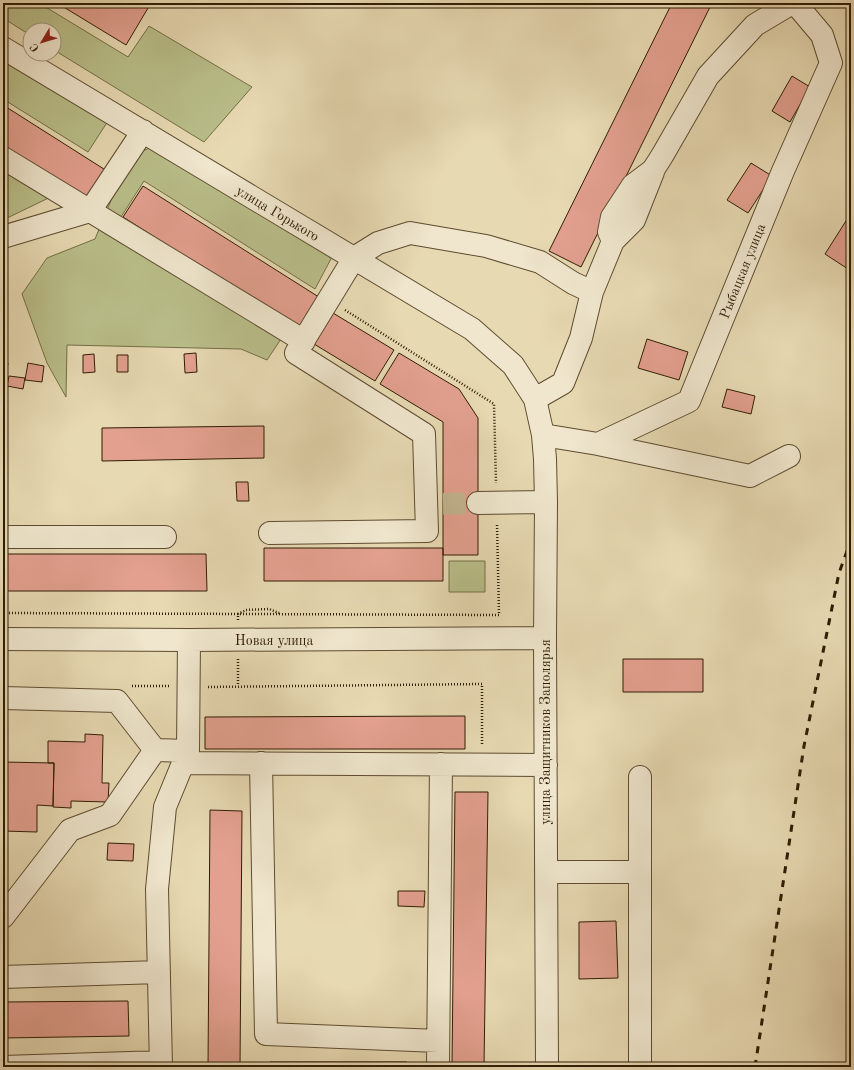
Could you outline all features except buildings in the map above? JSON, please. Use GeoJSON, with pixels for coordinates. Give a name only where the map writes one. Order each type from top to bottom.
{"type":"FeatureCollection","features":[{"type":"Feature","properties":{"kind":"street"},"geometry":{"type":"LineString","coordinates":[[535,399],[563,382],[581,338],[592,292],[613,241],[609,232],[612,217],[633,185],[653,170],[708,76],[755,25],[794,3]]}},
{"type":"Feature","properties":{"kind":"street","name":"Рыбацкая улица"},"geometry":{"type":"LineString","coordinates":[[598,444],[689,401],[783,171],[831,63],[822,35],[794,3]]}},
{"type":"Feature","properties":{"kind":"street","name":"улица Горького"},"geometry":{"type":"LineString","coordinates":[[3,48],[472,329],[513,365],[535,399]]}},
{"type":"Feature","properties":{"kind":"street"},"geometry":{"type":"LineString","coordinates":[[3,237],[90,211],[143,131]]}},
{"type":"Feature","properties":{"kind":"street"},"geometry":{"type":"LineString","coordinates":[[3,158],[304,341]]}},
{"type":"Feature","properties":{"kind":"street"},"geometry":{"type":"LineString","coordinates":[[270,533],[427,531],[435,504],[424,434],[296,353],[354,258],[378,243],[410,233],[486,246],[540,262],[573,283],[592,292]]}},
{"type":"Feature","properties":{"kind":"street","name":"улица Защитников Заполярья"},"geometry":{"type":"LineString","coordinates":[[535,399],[543,435],[546,502],[545,638],[547,1067]]}},
{"type":"Feature","properties":{"kind":"street"},"geometry":{"type":"LineString","coordinates":[[543,435],[598,444],[750,476],[790,456]]}},
{"type":"Feature","properties":{"kind":"street"},"geometry":{"type":"LineString","coordinates":[[478,503],[546,502]]}},
{"type":"Feature","properties":{"kind":"street"},"geometry":{"type":"LineString","coordinates":[[3,537],[165,537]]}},
{"type":"Feature","properties":{"kind":"street","name":"Новая улица"},"geometry":{"type":"LineString","coordinates":[[3,639],[189,640],[545,638]]}},
{"type":"Feature","properties":{"kind":"street"},"geometry":{"type":"LineString","coordinates":[[3,1067],[161,1065],[157,889],[165,807],[186,757],[189,687],[189,640]]}},
{"type":"Feature","properties":{"kind":"street"},"geometry":{"type":"LineString","coordinates":[[3,698],[117,701],[155,750],[186,757],[261,763],[546,765]]}},
{"type":"Feature","properties":{"kind":"street"},"geometry":{"type":"LineString","coordinates":[[3,917],[70,830],[110,815],[155,750]]}},
{"type":"Feature","properties":{"kind":"street"},"geometry":{"type":"LineString","coordinates":[[261,763],[266,1034],[438,1041]]}},
{"type":"Feature","properties":{"kind":"street"},"geometry":{"type":"LineString","coordinates":[[438,1067],[441,764]]}},
{"type":"Feature","properties":{"kind":"street"},"geometry":{"type":"LineString","coordinates":[[640,777],[640,1067]]}},
{"type":"Feature","properties":{"kind":"street"},"geometry":{"type":"LineString","coordinates":[[546,872],[640,872]]}},
{"type":"Feature","properties":{"kind":"street"},"geometry":{"type":"LineString","coordinates":[[3,977],[158,972]]}},
{"type":"Feature","properties":{"kind":"path"},"geometry":{"type":"LineString","coordinates":[[238,614],[246,610],[269,609],[281,614]]}},
{"type":"Feature","properties":{"kind":"path"},"geometry":{"type":"LineString","coordinates":[[3,613],[268,614]]}},
{"type":"Feature","properties":{"kind":"path"},"geometry":{"type":"LineString","coordinates":[[127,686],[189,687],[482,684],[482,765]]}},
{"type":"Feature","properties":{"kind":"green space"},"geometry":{"type":"Polygon","coordinates":[[[3,3],[39,3],[128,57],[149,26],[252,87],[204,142],[62,55],[62,22],[22,22],[22,30],[3,18],[3,3]]]}},
{"type":"Feature","properties":{"kind":"green space"},"geometry":{"type":"Polygon","coordinates":[[[3,58],[108,121],[88,152],[3,99],[3,58]]]}},
{"type":"Feature","properties":{"kind":"green space"},"geometry":{"type":"Polygon","coordinates":[[[156,145],[333,255],[315,289],[144,181],[119,220],[289,327],[267,360],[241,349],[67,345],[66,397],[47,363],[22,294],[47,258],[95,239],[119,181],[134,155],[156,145]]]}},
{"type":"Feature","properties":{"kind":"green space"},"geometry":{"type":"Polygon","coordinates":[[[3,152],[63,191],[3,220],[3,152]]]}},
{"type":"Feature","properties":{"kind":"green space"},"geometry":{"type":"Polygon","coordinates":[[[449,561],[485,561],[485,592],[449,592],[449,561]]]}},
{"type":"Feature","properties":{"kind":"tunnel"},"geometry":{"type":"LineString","coordinates":[[443,504],[478,503]]}},
{"type":"Feature","properties":{"kind":"railway"},"geometry":{"type":"LineString","coordinates":[[755,1067],[804,746],[839,573],[851,540]]}}]}
